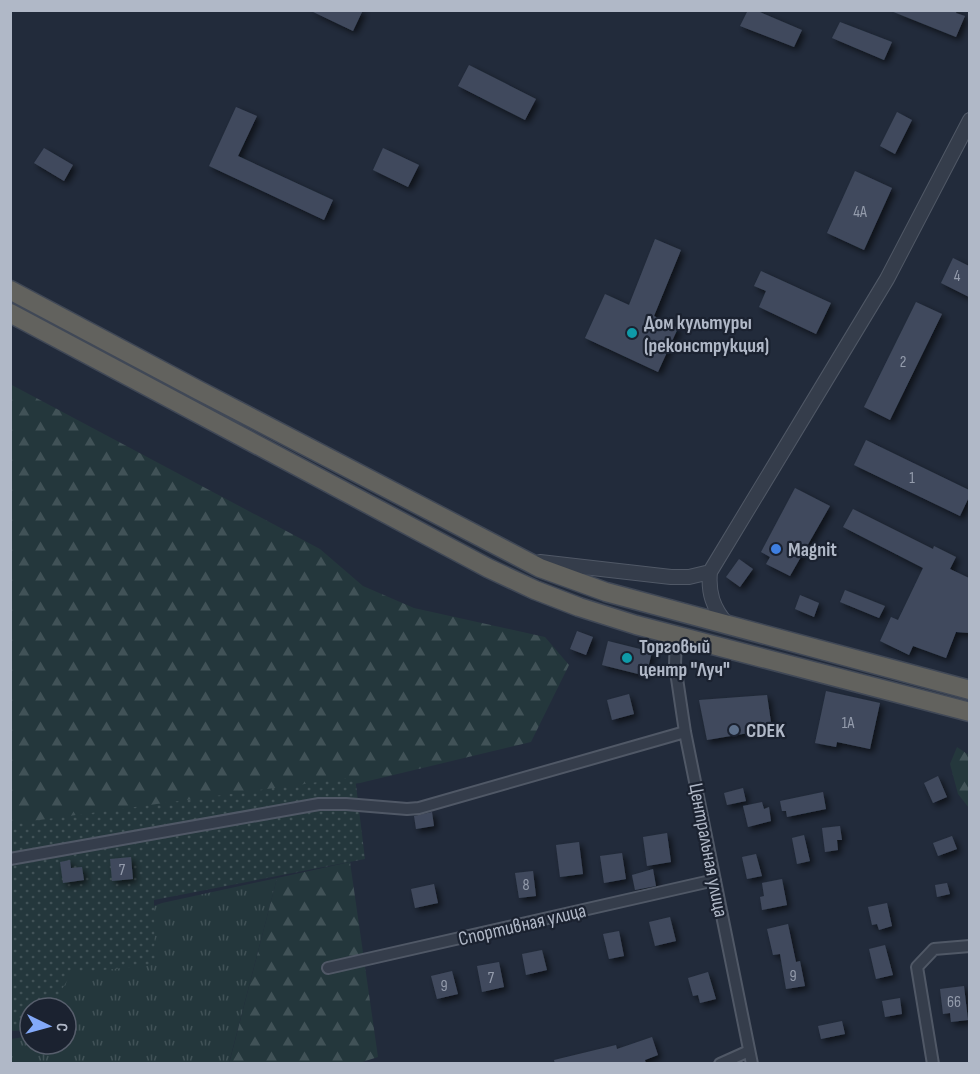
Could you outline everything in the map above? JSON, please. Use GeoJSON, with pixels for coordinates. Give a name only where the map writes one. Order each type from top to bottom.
{"type":"FeatureCollection","features":[{"type":"Feature","properties":{"kind":"highway"},"geometry":{"type":"LineString","coordinates":[[10,290],[517,556],[566,578],[606,592],[969,690]]}},
{"type":"Feature","properties":{"kind":"highway"},"geometry":{"type":"LineString","coordinates":[[10,314],[488,568],[535,590],[579,607],[676,635],[969,712]]}},
{"type":"Feature","properties":{"kind":"street"},"geometry":{"type":"LineString","coordinates":[[727,624],[712,603],[709,586],[710,572],[887,279],[969,120]]}},
{"type":"Feature","properties":{"kind":"street"},"geometry":{"type":"LineString","coordinates":[[517,556],[549,564],[671,577],[689,577],[710,572]]}},
{"type":"Feature","properties":{"kind":"street","name":"Центральная улица"},"geometry":{"type":"LineString","coordinates":[[676,635],[675,665],[685,732],[752,1064]]}},
{"type":"Feature","properties":{"kind":"street"},"geometry":{"type":"LineString","coordinates":[[10,859],[319,804],[419,808],[685,732]]}},
{"type":"Feature","properties":{"kind":"street","name":"Спортивная улица"},"geometry":{"type":"LineString","coordinates":[[328,968],[715,880]]}},
{"type":"Feature","properties":{"kind":"street"},"geometry":{"type":"LineString","coordinates":[[933,1064],[917,967],[934,949],[969,946]]}},
{"type":"Feature","properties":{"kind":"street"},"geometry":{"type":"LineString","coordinates":[[720,1064],[749,1051]]}},
{"type":"Feature","properties":{"kind":"green space"},"geometry":{"type":"Polygon","coordinates":[[[10,384],[320,549],[363,586],[414,608],[545,637],[569,665],[531,742],[360,783],[11,833],[10,384]]]}},
{"type":"Feature","properties":{"kind":"green space"},"geometry":{"type":"Polygon","coordinates":[[[957,747],[969,755],[969,808],[958,794],[950,764],[957,747]]]}},
{"type":"Feature","properties":{"kind":"green space"},"geometry":{"type":"Polygon","coordinates":[[[355,777],[365,859],[154,900],[155,965],[72,973],[58,996],[18,996],[18,1031],[11,1031],[10,824],[355,777]]]}},
{"type":"Feature","properties":{"kind":"green space"},"geometry":{"type":"Polygon","coordinates":[[[350,862],[378,1057],[356,1064],[229,1064],[277,878],[350,862]]]}},
{"type":"Feature","properties":{"kind":"green space"},"geometry":{"type":"Polygon","coordinates":[[[277,878],[229,1063],[11,1064],[11,1039],[18,1038],[18,1056],[78,1056],[78,996],[49,996],[51,942],[162,903],[277,878]]]}},
{"type":"Feature","properties":{"kind":"building"},"geometry":{"type":"Polygon","coordinates":[[[309,10],[363,10],[353,31],[309,10]]]}},
{"type":"Feature","properties":{"kind":"building"},"geometry":{"type":"Polygon","coordinates":[[[748,10],[755,10],[802,30],[794,47],[740,26],[748,10]]]}},
{"type":"Feature","properties":{"kind":"building"},"geometry":{"type":"Polygon","coordinates":[[[957,10],[956,13],[965,16],[956,37],[891,11],[957,10]]]}},
{"type":"Feature","properties":{"kind":"building"},"geometry":{"type":"Polygon","coordinates":[[[840,22],[892,42],[884,60],[832,38],[840,22]]]}},
{"type":"Feature","properties":{"kind":"building"},"geometry":{"type":"Polygon","coordinates":[[[469,65],[536,99],[525,120],[458,86],[469,65]]]}},
{"type":"Feature","properties":{"kind":"building"},"geometry":{"type":"Polygon","coordinates":[[[236,107],[257,116],[238,156],[333,200],[324,220],[209,166],[236,107]]]}},
{"type":"Feature","properties":{"kind":"building"},"geometry":{"type":"Polygon","coordinates":[[[897,112],[912,120],[895,154],[880,146],[897,112]]]}},
{"type":"Feature","properties":{"kind":"building"},"geometry":{"type":"Polygon","coordinates":[[[44,148],[73,165],[64,181],[34,163],[44,148]]]}},
{"type":"Feature","properties":{"kind":"building"},"geometry":{"type":"Polygon","coordinates":[[[383,148],[419,165],[408,187],[373,170],[383,148]]]}},
{"type":"Feature","properties":{"kind":"building"},"geometry":{"type":"Polygon","coordinates":[[[855,171],[892,188],[864,250],[827,233],[855,171]]]}},
{"type":"Feature","properties":{"kind":"building","name":"Дом культуры (реконструкция)"},"geometry":{"type":"Polygon","coordinates":[[[655,239],[681,250],[654,316],[678,328],[658,372],[585,338],[605,294],[629,305],[655,239]]]}},
{"type":"Feature","properties":{"kind":"building"},"geometry":{"type":"Polygon","coordinates":[[[953,258],[969,266],[969,297],[941,283],[953,258]]]}},
{"type":"Feature","properties":{"kind":"building"},"geometry":{"type":"Polygon","coordinates":[[[761,271],[831,303],[816,334],[759,307],[766,291],[754,286],[761,271]]]}},
{"type":"Feature","properties":{"kind":"building"},"geometry":{"type":"Polygon","coordinates":[[[916,302],[942,314],[890,420],[864,407],[916,302]]]}},
{"type":"Feature","properties":{"kind":"building"},"geometry":{"type":"Polygon","coordinates":[[[866,440],[969,490],[969,497],[960,516],[854,465],[866,440]]]}},
{"type":"Feature","properties":{"kind":"building"},"geometry":{"type":"Polygon","coordinates":[[[795,488],[830,506],[790,576],[766,564],[770,557],[761,552],[795,488]]]}},
{"type":"Feature","properties":{"kind":"building"},"geometry":{"type":"Polygon","coordinates":[[[853,509],[933,549],[934,546],[956,557],[950,569],[969,578],[969,633],[956,632],[946,658],[913,646],[909,655],[880,641],[891,617],[898,620],[923,568],[843,527],[853,509]]]}},
{"type":"Feature","properties":{"kind":"building"},"geometry":{"type":"Polygon","coordinates":[[[739,559],[753,569],[740,587],[726,577],[739,559]]]}},
{"type":"Feature","properties":{"kind":"building"},"geometry":{"type":"Polygon","coordinates":[[[845,590],[885,606],[879,618],[840,602],[845,590]]]}},
{"type":"Feature","properties":{"kind":"building"},"geometry":{"type":"Polygon","coordinates":[[[800,595],[819,603],[814,617],[795,609],[800,595]]]}},
{"type":"Feature","properties":{"kind":"building"},"geometry":{"type":"Polygon","coordinates":[[[577,631],[593,637],[586,655],[570,649],[577,631]]]}},
{"type":"Feature","properties":{"kind":"building","name":"Торговый центр \"Луч\""},"geometry":{"type":"Polygon","coordinates":[[[608,641],[652,652],[646,676],[602,665],[608,641]]]}},
{"type":"Feature","properties":{"kind":"building"},"geometry":{"type":"Polygon","coordinates":[[[826,691],[880,703],[870,749],[837,742],[836,747],[815,743],[826,691]]]}},
{"type":"Feature","properties":{"kind":"building"},"geometry":{"type":"Polygon","coordinates":[[[629,694],[634,714],[612,720],[607,700],[629,694]]]}},
{"type":"Feature","properties":{"kind":"building"},"geometry":{"type":"Polygon","coordinates":[[[767,695],[772,729],[707,740],[699,700],[767,695]]]}},
{"type":"Feature","properties":{"kind":"building"},"geometry":{"type":"Polygon","coordinates":[[[938,776],[947,797],[933,803],[924,783],[938,776]]]}},
{"type":"Feature","properties":{"kind":"building"},"geometry":{"type":"Polygon","coordinates":[[[743,788],[746,801],[727,805],[724,793],[743,788]]]}},
{"type":"Feature","properties":{"kind":"building"},"geometry":{"type":"Polygon","coordinates":[[[823,792],[826,809],[787,817],[786,811],[782,811],[780,801],[823,792]]]}},
{"type":"Feature","properties":{"kind":"building"},"geometry":{"type":"Polygon","coordinates":[[[762,802],[764,809],[769,807],[771,821],[748,827],[743,806],[762,802]]]}},
{"type":"Feature","properties":{"kind":"building"},"geometry":{"type":"Polygon","coordinates":[[[432,812],[434,826],[416,829],[414,816],[432,812]]]}},
{"type":"Feature","properties":{"kind":"building"},"geometry":{"type":"Polygon","coordinates":[[[840,826],[842,840],[837,840],[838,850],[825,852],[822,828],[840,826]]]}},
{"type":"Feature","properties":{"kind":"building"},"geometry":{"type":"Polygon","coordinates":[[[667,833],[671,862],[647,866],[643,837],[667,833]]]}},
{"type":"Feature","properties":{"kind":"building"},"geometry":{"type":"Polygon","coordinates":[[[804,835],[810,861],[797,864],[792,838],[804,835]]]}},
{"type":"Feature","properties":{"kind":"building"},"geometry":{"type":"Polygon","coordinates":[[[952,836],[957,849],[938,856],[933,843],[952,836]]]}},
{"type":"Feature","properties":{"kind":"building"},"geometry":{"type":"Polygon","coordinates":[[[579,842],[583,874],[560,877],[556,845],[579,842]]]}},
{"type":"Feature","properties":{"kind":"building"},"geometry":{"type":"Polygon","coordinates":[[[622,853],[626,879],[604,883],[600,856],[622,853]]]}},
{"type":"Feature","properties":{"kind":"building"},"geometry":{"type":"Polygon","coordinates":[[[756,854],[762,876],[747,879],[742,857],[756,854]]]}},
{"type":"Feature","properties":{"kind":"building"},"geometry":{"type":"Polygon","coordinates":[[[131,857],[133,879],[112,881],[110,859],[131,857]]]}},
{"type":"Feature","properties":{"kind":"building"},"geometry":{"type":"Polygon","coordinates":[[[70,860],[71,868],[82,867],[84,880],[63,883],[60,862],[70,860]]]}},
{"type":"Feature","properties":{"kind":"building"},"geometry":{"type":"Polygon","coordinates":[[[653,869],[656,886],[635,890],[632,875],[653,869]]]}},
{"type":"Feature","properties":{"kind":"building"},"geometry":{"type":"Polygon","coordinates":[[[533,871],[536,896],[519,898],[515,873],[533,871]]]}},
{"type":"Feature","properties":{"kind":"building"},"geometry":{"type":"Polygon","coordinates":[[[782,879],[787,905],[762,910],[760,897],[764,896],[762,883],[782,879]]]}},
{"type":"Feature","properties":{"kind":"building"},"geometry":{"type":"Polygon","coordinates":[[[947,883],[950,894],[937,897],[935,885],[947,883]]]}},
{"type":"Feature","properties":{"kind":"building"},"geometry":{"type":"Polygon","coordinates":[[[434,884],[438,903],[415,908],[411,889],[434,884]]]}},
{"type":"Feature","properties":{"kind":"building"},"geometry":{"type":"Polygon","coordinates":[[[887,903],[892,926],[879,930],[877,924],[872,925],[868,907],[887,903]]]}},
{"type":"Feature","properties":{"kind":"building"},"geometry":{"type":"Polygon","coordinates":[[[670,917],[676,941],[655,946],[649,922],[670,917]]]}},
{"type":"Feature","properties":{"kind":"building"},"geometry":{"type":"Polygon","coordinates":[[[788,924],[796,962],[800,961],[805,986],[786,989],[780,954],[773,955],[767,929],[788,924]]]}},
{"type":"Feature","properties":{"kind":"building"},"geometry":{"type":"Polygon","coordinates":[[[619,931],[624,956],[609,959],[603,934],[619,931]]]}},
{"type":"Feature","properties":{"kind":"building"},"geometry":{"type":"Polygon","coordinates":[[[885,945],[893,975],[876,979],[869,949],[885,945]]]}},
{"type":"Feature","properties":{"kind":"building"},"geometry":{"type":"Polygon","coordinates":[[[542,950],[547,970],[526,975],[522,954],[542,950]]]}},
{"type":"Feature","properties":{"kind":"building"},"geometry":{"type":"Polygon","coordinates":[[[499,962],[504,987],[482,992],[477,966],[499,962]]]}},
{"type":"Feature","properties":{"kind":"building"},"geometry":{"type":"Polygon","coordinates":[[[452,971],[458,994],[437,999],[431,976],[452,971]]]}},
{"type":"Feature","properties":{"kind":"building"},"geometry":{"type":"Polygon","coordinates":[[[708,972],[716,999],[700,1003],[698,995],[693,996],[688,978],[708,972]]]}},
{"type":"Feature","properties":{"kind":"building"},"geometry":{"type":"Polygon","coordinates":[[[964,986],[968,1020],[951,1022],[950,1013],[943,1014],[940,989],[964,986]]]}},
{"type":"Feature","properties":{"kind":"building"},"geometry":{"type":"Polygon","coordinates":[[[900,998],[902,1014],[885,1017],[882,1001],[900,998]]]}},
{"type":"Feature","properties":{"kind":"building"},"geometry":{"type":"Polygon","coordinates":[[[842,1021],[845,1034],[821,1039],[818,1026],[842,1021]]]}},
{"type":"Feature","properties":{"kind":"building"},"geometry":{"type":"Polygon","coordinates":[[[652,1037],[658,1055],[645,1060],[646,1064],[555,1064],[554,1060],[616,1045],[617,1049],[652,1037]]]}},
{"type":"Feature","properties":{"kind":"place","name":"Дом культуры (реконструкция)"},"geometry":{"type":"Point","coordinates":[632,333]}},
{"type":"Feature","properties":{"kind":"place","name":"Magnit"},"geometry":{"type":"Point","coordinates":[776,549]}},
{"type":"Feature","properties":{"kind":"place","name":"Торговый центр \"Луч\""},"geometry":{"type":"Point","coordinates":[627,658]}},
{"type":"Feature","properties":{"kind":"place","name":"CDEK"},"geometry":{"type":"Point","coordinates":[734,730]}}]}
